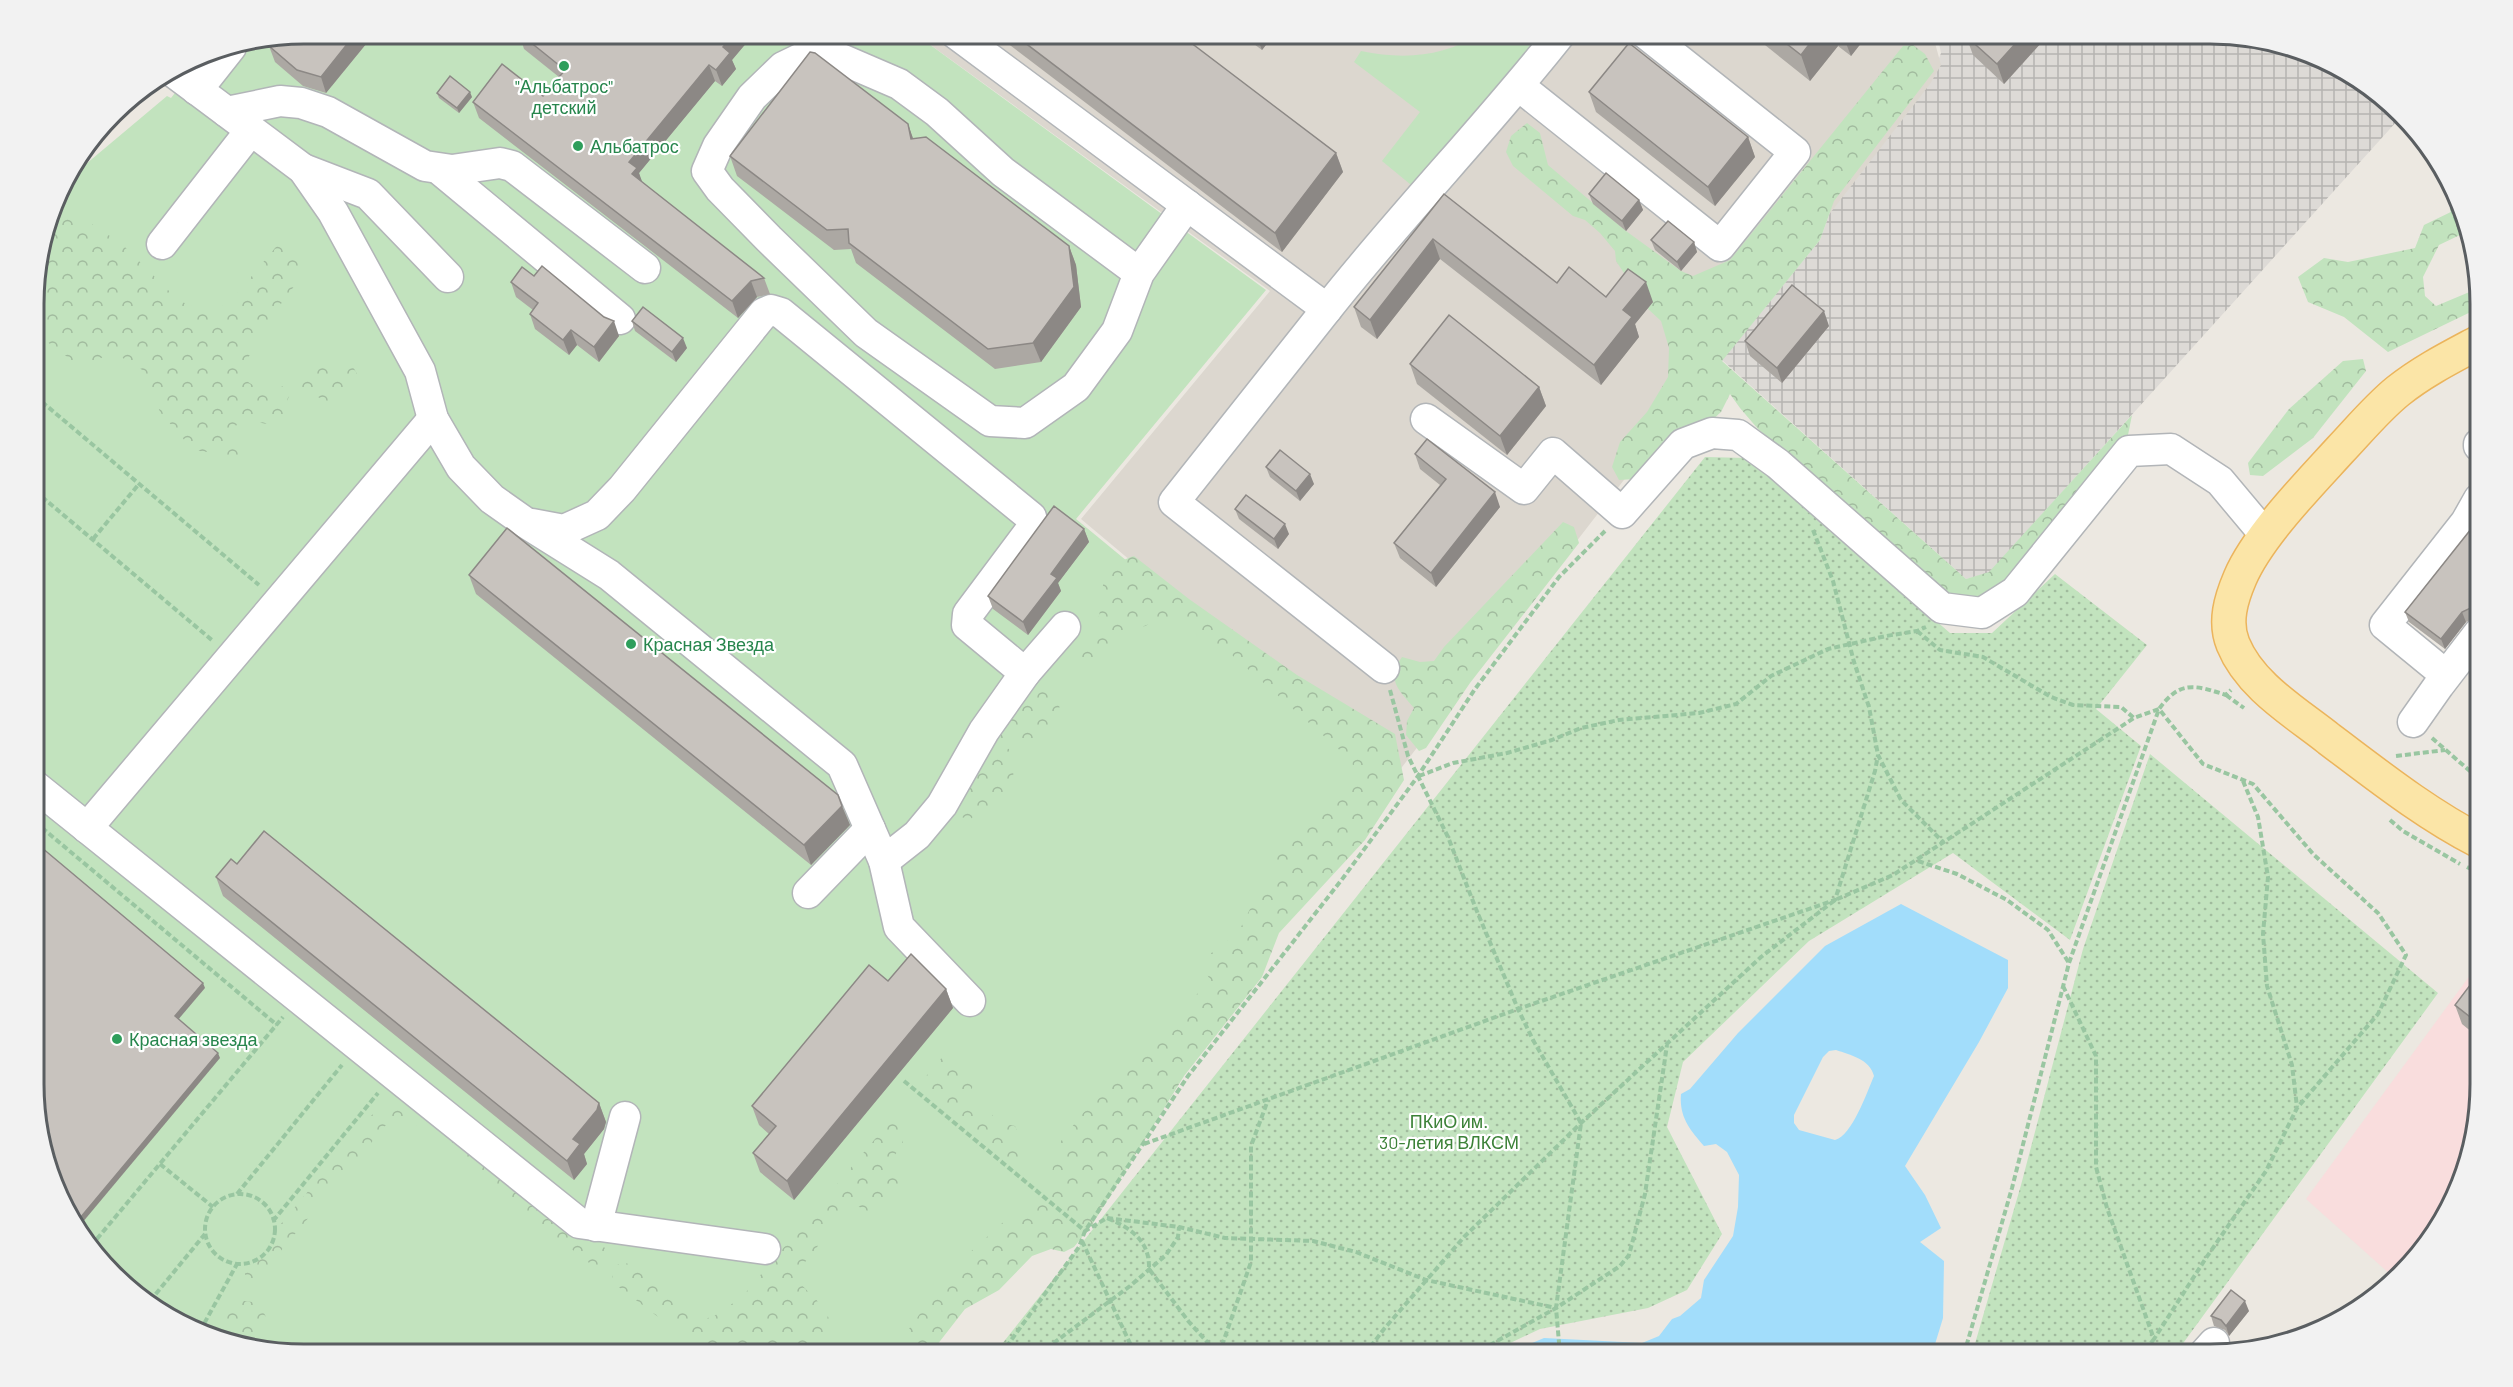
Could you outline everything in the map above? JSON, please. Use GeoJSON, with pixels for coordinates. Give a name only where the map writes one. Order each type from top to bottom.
{"type":"FeatureCollection","features":[{"type":"Feature","properties":{"kind":"main road"},"geometry":{"type":"LineString","coordinates":[[2470,347],[2431,368],[2397,392],[2307,486],[2266,536],[2241,576],[2228,611],[2232,643],[2250,673],[2271,694],[2375,774],[2470,836]]}},
{"type":"Feature","properties":{"kind":"lane"},"geometry":{"type":"LineString","coordinates":[[970,44],[1327,309]]}},
{"type":"Feature","properties":{"kind":"lane"},"geometry":{"type":"LineString","coordinates":[[1384,668],[1174,502],[1354,275],[1519,86],[1552,44]]}},
{"type":"Feature","properties":{"kind":"lane"},"geometry":{"type":"LineString","coordinates":[[1519,86],[1720,246],[1795,152],[1659,44]]}},
{"type":"Feature","properties":{"kind":"lane"},"geometry":{"type":"LineString","coordinates":[[1139,273],[1003,172],[937,112],[899,84],[834,56],[810,54],[783,67],[753,97],[718,146],[707,171],[720,189],[769,239],[866,333],[990,421],[1025,423],[1076,387],[1117,331],[1139,273],[1187,206]]}},
{"type":"Feature","properties":{"kind":"lane"},"geometry":{"type":"LineString","coordinates":[[197,90],[224,56]]}},
{"type":"Feature","properties":{"kind":"lane"},"geometry":{"type":"LineString","coordinates":[[178,76],[303,169],[368,194],[448,277]]}},
{"type":"Feature","properties":{"kind":"lane"},"geometry":{"type":"LineString","coordinates":[[227,112],[280,101],[301,103],[328,112],[425,166],[452,170],[500,163],[512,166],[645,268]]}},
{"type":"Feature","properties":{"kind":"lane"},"geometry":{"type":"LineString","coordinates":[[162,244],[251,130]]}},
{"type":"Feature","properties":{"kind":"lane"},"geometry":{"type":"LineString","coordinates":[[303,169],[333,212],[420,371],[433,419],[461,467],[492,499],[609,575],[842,765],[884,861],[900,927],[970,1001]]}},
{"type":"Feature","properties":{"kind":"lane"},"geometry":{"type":"LineString","coordinates":[[439,169],[620,319]]}},
{"type":"Feature","properties":{"kind":"lane"},"geometry":{"type":"LineString","coordinates":[[526,523],[564,530],[597,515],[622,489],[764,313],[771,310],[781,313],[1031,517],[1033,527],[968,614],[967,625],[1025,673]]}},
{"type":"Feature","properties":{"kind":"lane"},"geometry":{"type":"LineString","coordinates":[[87,828],[433,419]]}},
{"type":"Feature","properties":{"kind":"lane"},"geometry":{"type":"LineString","coordinates":[[1426,419],[1524,489],[1552,453],[1622,513],[1683,444],[1712,433],[1738,435],[1778,464],[1942,608],[1948,609],[1982,613],[2015,592],[2129,450],[2171,449],[2220,481],[2266,536]]}},
{"type":"Feature","properties":{"kind":"lane"},"geometry":{"type":"LineString","coordinates":[[2446,675],[2385,625],[2470,515]]}},
{"type":"Feature","properties":{"kind":"lane"},"geometry":{"type":"LineString","coordinates":[[884,861],[917,835],[942,805],[984,731],[1025,673],[1065,627]]}},
{"type":"Feature","properties":{"kind":"lane"},"geometry":{"type":"LineString","coordinates":[[2414,722],[2470,644]]}},
{"type":"Feature","properties":{"kind":"lane"},"geometry":{"type":"LineString","coordinates":[[44,793],[579,1222],[765,1249]]}},
{"type":"Feature","properties":{"kind":"lane"},"geometry":{"type":"LineString","coordinates":[[808,893],[870,829]]}},
{"type":"Feature","properties":{"kind":"lane"},"geometry":{"type":"LineString","coordinates":[[596,1226],[625,1117]]}},
{"type":"Feature","properties":{"kind":"path"},"geometry":{"type":"LineString","coordinates":[[44,404],[279,602]]}},
{"type":"Feature","properties":{"kind":"path"},"geometry":{"type":"LineString","coordinates":[[93,539],[140,484]]}},
{"type":"Feature","properties":{"kind":"path"},"geometry":{"type":"LineString","coordinates":[[44,498],[232,657]]}},
{"type":"Feature","properties":{"kind":"path"},"geometry":{"type":"LineString","coordinates":[[1008,1344],[1082,1240],[1085,1231],[1188,1076],[1322,905],[1418,776],[1475,688],[1559,577],[1622,513]]}},
{"type":"Feature","properties":{"kind":"path"},"geometry":{"type":"LineString","coordinates":[[1808,521],[1833,581],[1849,645],[1869,707],[1878,755],[1901,800],[1943,842]]}},
{"type":"Feature","properties":{"kind":"path"},"geometry":{"type":"LineString","coordinates":[[1418,776],[1453,763],[1507,753],[1552,740],[1581,728],[1619,720],[1699,713],[1736,704],[1771,676],[1828,649],[1917,631],[1931,624],[1948,609]]}},
{"type":"Feature","properties":{"kind":"path"},"geometry":{"type":"LineString","coordinates":[[1917,631],[1940,650],[1983,657],[2051,697],[2073,705],[2121,707],[2134,718]]}},
{"type":"Feature","properties":{"kind":"path"},"geometry":{"type":"LineString","coordinates":[[1384,668],[1408,756],[1448,837],[1476,909],[1533,1040],[1581,1123],[1556,1308],[1559,1344]]}},
{"type":"Feature","properties":{"kind":"path"},"geometry":{"type":"LineString","coordinates":[[1967,1344],[2012,1188],[2069,963],[2159,709],[2169,695],[2181,688],[2202,687],[2226,695],[2250,673]]}},
{"type":"Feature","properties":{"kind":"path"},"geometry":{"type":"LineString","coordinates":[[1144,1144],[1518,1008],[1835,900],[1893,875],[1917,861],[2134,718],[2159,709]]}},
{"type":"Feature","properties":{"kind":"path"},"geometry":{"type":"LineString","coordinates":[[2150,1344],[2266,1171],[2297,1108],[2378,1014],[2406,955],[2378,913],[2314,855],[2253,784],[2203,764],[2159,709]]}},
{"type":"Feature","properties":{"kind":"path"},"geometry":{"type":"LineString","coordinates":[[2414,722],[2470,771]]}},
{"type":"Feature","properties":{"kind":"path"},"geometry":{"type":"LineString","coordinates":[[2389,757],[2445,750]]}},
{"type":"Feature","properties":{"kind":"path"},"geometry":{"type":"LineString","coordinates":[[1373,1344],[1464,1237],[1581,1123],[1761,957],[1835,900],[1878,755]]}},
{"type":"Feature","properties":{"kind":"path"},"geometry":{"type":"LineString","coordinates":[[2242,780],[2258,817],[2268,877],[2263,934],[2267,986],[2292,1065],[2297,1108]]}},
{"type":"Feature","properties":{"kind":"path"},"geometry":{"type":"LineString","coordinates":[[44,830],[277,1025]]}},
{"type":"Feature","properties":{"kind":"path"},"geometry":{"type":"LineString","coordinates":[[1917,861],[1957,874],[2007,900],[2048,930],[2069,963]]}},
{"type":"Feature","properties":{"kind":"path"},"geometry":{"type":"LineString","coordinates":[[2063,986],[2096,1056],[2096,1167],[2107,1208],[2154,1339]]}},
{"type":"Feature","properties":{"kind":"path"},"geometry":{"type":"LineString","coordinates":[[96,1240],[299,998]]}},
{"type":"Feature","properties":{"kind":"path"},"geometry":{"type":"LineString","coordinates":[[1492,1344],[1556,1308],[1620,1266],[1629,1255],[1645,1194],[1667,1044]]}},
{"type":"Feature","properties":{"kind":"path"},"geometry":{"type":"LineString","coordinates":[[236,1195],[358,1046]]}},
{"type":"Feature","properties":{"kind":"path"},"geometry":{"type":"LineString","coordinates":[[273,1221],[393,1074]]}},
{"type":"Feature","properties":{"kind":"path"},"geometry":{"type":"LineString","coordinates":[[904,1081],[1085,1231]]}},
{"type":"Feature","properties":{"kind":"path"},"geometry":{"type":"LineString","coordinates":[[1222,1344],[1251,1262],[1251,1146],[1268,1100]]}},
{"type":"Feature","properties":{"kind":"path"},"geometry":{"type":"LineString","coordinates":[[160,1164],[213,1207]]}},
{"type":"Feature","properties":{"kind":"path"},"geometry":{"type":"LineString","coordinates":[[236,1195],[253,1197],[262,1203],[273,1221],[274,1232],[266,1252],[258,1259],[237,1264],[217,1256],[210,1248],[205,1233],[207,1216],[213,1207],[221,1200],[236,1195]]}},
{"type":"Feature","properties":{"kind":"path"},"geometry":{"type":"LineString","coordinates":[[1085,1231],[1107,1218],[1179,1227],[1225,1238],[1251,1237],[1313,1241],[1356,1252],[1426,1280],[1556,1308]]}},
{"type":"Feature","properties":{"kind":"path"},"geometry":{"type":"LineString","coordinates":[[1107,1218],[1134,1232],[1144,1244],[1149,1257],[1149,1269],[1189,1322],[1209,1344]]}},
{"type":"Feature","properties":{"kind":"path"},"geometry":{"type":"LineString","coordinates":[[1052,1344],[1166,1255],[1178,1237],[1179,1227]]}},
{"type":"Feature","properties":{"kind":"path"},"geometry":{"type":"LineString","coordinates":[[154,1296],[205,1233]]}},
{"type":"Feature","properties":{"kind":"path"},"geometry":{"type":"LineString","coordinates":[[1082,1240],[1131,1344]]}},
{"type":"Feature","properties":{"kind":"path"},"geometry":{"type":"LineString","coordinates":[[204,1324],[237,1264]]}},
{"type":"Feature","properties":{"kind":"shaded area"},"geometry":{"type":"Polygon","coordinates":[[[929,44],[1935,44],[1941,65],[1930,84],[1392,780],[1081,519],[1270,291],[929,44]]]}},
{"type":"Feature","properties":{"kind":"shaded area"},"geometry":{"type":"Polygon","coordinates":[[[1939,44],[2227,44],[2260,48],[2309,63],[2340,78],[2368,97],[2396,123],[1989,573],[1966,579],[1722,360],[1820,240],[1834,201],[1934,71],[1941,53],[1939,44]]]}},
{"type":"Feature","properties":{"kind":"shaded area"},"geometry":{"type":"Polygon","coordinates":[[[2470,975],[2470,1084],[2465,1134],[2450,1183],[2435,1213],[2416,1242],[2388,1272],[2306,1199],[2470,975]]]}},
{"type":"Feature","properties":{"kind":"green space","name":"Красная Звезда"},"geometry":{"type":"Polygon","coordinates":[[[286,44],[738,44],[712,81],[740,44],[929,44],[1266,290],[1076,519],[1378,768],[937,1344],[304,1344],[253,1339],[204,1324],[159,1300],[132,1279],[108,1255],[87,1228],[70,1198],[57,1167],[48,1134],[44,1101],[44,286],[48,253],[57,220],[82,167],[167,96],[171,98],[195,67],[236,52],[286,44]]]}},
{"type":"Feature","properties":{"kind":"green space"},"geometry":{"type":"Polygon","coordinates":[[[1460,44],[1541,44],[1416,189],[1382,161],[1420,112],[1354,62],[1361,51],[1408,56],[1438,52],[1460,44]]]}},
{"type":"Feature","properties":{"kind":"green space"},"geometry":{"type":"Polygon","coordinates":[[[1913,45],[1925,54],[1934,71],[1834,201],[1820,240],[1722,361],[1966,579],[1989,572],[2132,415],[2125,450],[2005,589],[1976,600],[1963,599],[1947,593],[1758,429],[1730,394],[1721,412],[1708,424],[1677,434],[1662,445],[1635,479],[1619,480],[1612,467],[1620,442],[1647,412],[1668,377],[1669,348],[1661,321],[1647,308],[1616,261],[1615,251],[1600,233],[1585,220],[1573,216],[1513,166],[1506,152],[1511,136],[1527,123],[1540,133],[1548,165],[1626,231],[1681,271],[1693,276],[1730,260],[1903,46],[1913,45]]]}},
{"type":"Feature","properties":{"kind":"green space"},"geometry":{"type":"Polygon","coordinates":[[[62,206],[122,244],[178,300],[209,314],[231,301],[280,242],[296,251],[301,267],[298,281],[266,324],[244,366],[243,378],[256,387],[268,389],[280,387],[325,363],[339,360],[351,363],[357,374],[356,386],[340,403],[328,403],[318,397],[290,394],[285,406],[282,427],[242,419],[227,436],[247,456],[239,468],[221,454],[193,450],[160,412],[144,371],[113,352],[82,368],[44,340],[44,286],[48,253],[62,206]]]}},
{"type":"Feature","properties":{"kind":"green space"},"geometry":{"type":"Polygon","coordinates":[[[2453,211],[2461,235],[2439,245],[2423,277],[2425,296],[2436,306],[2469,292],[2470,312],[2388,352],[2344,317],[2308,302],[2298,277],[2324,258],[2348,262],[2415,248],[2424,225],[2453,211]]]}},
{"type":"Feature","properties":{"kind":"green space"},"geometry":{"type":"Polygon","coordinates":[[[2363,359],[2366,371],[2313,438],[2263,476],[2250,475],[2248,463],[2289,409],[2343,361],[2363,359]]]}},
{"type":"Feature","properties":{"kind":"green space","name":"ПКиО им. 30-летия ВЛКСМ"},"geometry":{"type":"Polygon","coordinates":[[[1705,457],[1748,458],[1950,633],[1992,633],[2055,574],[2147,645],[2096,709],[2141,746],[2070,940],[1953,853],[1809,941],[1683,1062],[1667,1127],[1722,1234],[1687,1290],[1648,1308],[1540,1329],[1508,1344],[1002,1344],[1705,457]]]}},
{"type":"Feature","properties":{"kind":"green space"},"geometry":{"type":"Polygon","coordinates":[[[1563,522],[1574,527],[1579,543],[1470,683],[1426,748],[1419,751],[1406,735],[1407,721],[1414,708],[1396,684],[1395,672],[1402,657],[1420,662],[1434,661],[1444,647],[1563,522]]]}},
{"type":"Feature","properties":{"kind":"green space"},"geometry":{"type":"Polygon","coordinates":[[[1134,556],[1189,599],[1297,675],[1395,734],[1404,780],[1365,840],[1279,933],[1262,977],[1184,1076],[1092,1225],[1074,1247],[1064,1252],[1051,1249],[1032,1256],[999,1290],[965,1309],[938,1344],[898,1344],[934,1294],[967,1255],[1010,1216],[1038,1203],[1056,1185],[1051,1176],[1058,1145],[1082,1114],[1115,1083],[1210,980],[1203,966],[1210,954],[1238,933],[1253,903],[1275,872],[1273,847],[1285,835],[1306,825],[1339,787],[1356,781],[1352,761],[1232,655],[1218,652],[1188,626],[1161,619],[1138,629],[1104,653],[1082,665],[1076,660],[1097,623],[1106,575],[1121,562],[1134,556]]]}},
{"type":"Feature","properties":{"kind":"green space"},"geometry":{"type":"Polygon","coordinates":[[[1042,677],[1058,688],[1060,716],[1036,738],[1001,740],[995,734],[1027,683],[1042,677]]]}},
{"type":"Feature","properties":{"kind":"green space"},"geometry":{"type":"Polygon","coordinates":[[[1006,747],[1015,754],[1013,778],[994,804],[970,819],[956,816],[951,811],[982,753],[1006,747]]]}},
{"type":"Feature","properties":{"kind":"green space"},"geometry":{"type":"Polygon","coordinates":[[[2150,754],[2438,993],[2183,1344],[1975,1344],[2021,1185],[2083,949],[2150,754]]]}},
{"type":"Feature","properties":{"kind":"green space"},"geometry":{"type":"Polygon","coordinates":[[[944,1055],[976,1081],[965,1100],[972,1106],[986,1103],[996,1122],[1015,1126],[1025,1150],[1017,1160],[1005,1160],[917,1087],[944,1055]]]}},
{"type":"Feature","properties":{"kind":"green space"},"geometry":{"type":"Polygon","coordinates":[[[392,1103],[408,1103],[434,1112],[605,1248],[609,1260],[602,1265],[593,1266],[415,1124],[396,1118],[386,1125],[264,1271],[253,1279],[245,1275],[245,1267],[259,1261],[269,1252],[280,1225],[376,1110],[392,1103]]]}},
{"type":"Feature","properties":{"kind":"green space"},"geometry":{"type":"Polygon","coordinates":[[[891,1120],[899,1124],[903,1143],[893,1158],[902,1170],[900,1191],[876,1216],[852,1203],[794,1276],[827,1313],[830,1327],[823,1344],[694,1344],[616,1285],[612,1276],[613,1267],[621,1263],[633,1264],[702,1320],[714,1316],[742,1297],[891,1120]]]}},
{"type":"Feature","properties":{"kind":"green space"},"geometry":{"type":"Polygon","coordinates":[[[237,1300],[259,1303],[266,1317],[251,1339],[223,1331],[227,1308],[237,1300]]]}},
{"type":"Feature","properties":{"kind":"water"},"geometry":{"type":"Polygon","coordinates":[[[1901,904],[2008,960],[2008,988],[1979,1042],[1905,1166],[1925,1195],[1941,1228],[1920,1242],[1944,1261],[1943,1318],[1935,1344],[1530,1344],[1544,1338],[1642,1343],[1659,1336],[1672,1319],[1680,1316],[1701,1298],[1704,1280],[1733,1236],[1738,1207],[1739,1175],[1727,1152],[1716,1144],[1704,1146],[1690,1129],[1682,1110],[1681,1094],[1690,1089],[1738,1033],[1825,946],[1901,904]],[[1836,1050],[1829,1051],[1823,1057],[1794,1115],[1794,1123],[1799,1130],[1835,1140],[1847,1131],[1874,1076],[1868,1065],[1836,1050]]]}},
{"type":"Feature","properties":{"kind":"building"},"geometry":{"type":"Polygon","coordinates":[[[347,44],[321,77],[297,70],[269,46],[347,44]]]}},
{"type":"Feature","properties":{"kind":"building"},"geometry":{"type":"Polygon","coordinates":[[[533,44],[726,44],[723,47],[730,53],[716,70],[709,65],[629,162],[637,168],[632,174],[764,278],[751,281],[732,301],[473,102],[502,64],[543,96],[565,70],[533,44]]]}},
{"type":"Feature","properties":{"kind":"building"},"geometry":{"type":"Polygon","coordinates":[[[1026,44],[1192,44],[1336,153],[1275,233],[1026,44]]]}},
{"type":"Feature","properties":{"kind":"building"},"geometry":{"type":"Polygon","coordinates":[[[1630,44],[1748,137],[1708,187],[1589,92],[1630,44]]]}},
{"type":"Feature","properties":{"kind":"building"},"geometry":{"type":"Polygon","coordinates":[[[1787,44],[1810,44],[1801,55],[1787,44]]]}},
{"type":"Feature","properties":{"kind":"building"},"geometry":{"type":"Polygon","coordinates":[[[1975,44],[2015,44],[1997,64],[1975,44]]]}},
{"type":"Feature","properties":{"kind":"building"},"geometry":{"type":"Polygon","coordinates":[[[810,52],[815,53],[908,124],[911,139],[926,137],[1069,246],[1074,287],[1033,343],[988,349],[849,243],[848,229],[827,230],[730,156],[810,52]]]}},
{"type":"Feature","properties":{"kind":"building"},"geometry":{"type":"Polygon","coordinates":[[[450,76],[470,92],[457,108],[437,93],[450,76]]]}},
{"type":"Feature","properties":{"kind":"building"},"geometry":{"type":"Polygon","coordinates":[[[1606,173],[1639,200],[1622,221],[1589,194],[1606,173]]]}},
{"type":"Feature","properties":{"kind":"building"},"geometry":{"type":"Polygon","coordinates":[[[1444,194],[1557,283],[1569,267],[1606,297],[1628,269],[1646,282],[1623,310],[1632,317],[1594,365],[1433,239],[1370,320],[1354,307],[1444,194]]]}},
{"type":"Feature","properties":{"kind":"building"},"geometry":{"type":"Polygon","coordinates":[[[1668,221],[1694,242],[1677,262],[1651,240],[1668,221]]]}},
{"type":"Feature","properties":{"kind":"building"},"geometry":{"type":"Polygon","coordinates":[[[542,266],[604,317],[614,321],[594,347],[571,330],[563,340],[530,314],[538,303],[511,282],[522,267],[534,276],[542,266]]]}},
{"type":"Feature","properties":{"kind":"building"},"geometry":{"type":"Polygon","coordinates":[[[1792,285],[1824,311],[1777,368],[1745,341],[1792,285]]]}},
{"type":"Feature","properties":{"kind":"building"},"geometry":{"type":"Polygon","coordinates":[[[643,307],[683,338],[672,352],[632,321],[643,307]]]}},
{"type":"Feature","properties":{"kind":"building"},"geometry":{"type":"Polygon","coordinates":[[[1449,315],[1539,387],[1500,436],[1410,364],[1449,315]]]}},
{"type":"Feature","properties":{"kind":"building"},"geometry":{"type":"Polygon","coordinates":[[[1427,439],[1495,492],[1431,573],[1394,543],[1446,479],[1415,454],[1427,439]]]}},
{"type":"Feature","properties":{"kind":"building"},"geometry":{"type":"Polygon","coordinates":[[[1280,450],[1310,474],[1296,491],[1266,467],[1280,450]]]}},
{"type":"Feature","properties":{"kind":"building"},"geometry":{"type":"Polygon","coordinates":[[[1246,495],[1285,524],[1274,539],[1235,509],[1246,495]]]}},
{"type":"Feature","properties":{"kind":"building"},"geometry":{"type":"Polygon","coordinates":[[[1054,506],[1084,529],[1051,574],[1057,578],[1023,622],[988,596],[1054,506]]]}},
{"type":"Feature","properties":{"kind":"building"},"geometry":{"type":"Polygon","coordinates":[[[507,528],[838,795],[842,806],[804,845],[469,575],[507,528]]]}},
{"type":"Feature","properties":{"kind":"building"},"geometry":{"type":"Polygon","coordinates":[[[2470,530],[2470,608],[2462,612],[2441,639],[2405,612],[2470,530]]]}},
{"type":"Feature","properties":{"kind":"building"},"geometry":{"type":"Polygon","coordinates":[[[264,831],[599,1103],[597,1110],[573,1139],[580,1144],[567,1161],[216,877],[231,859],[237,864],[264,831]]]}},
{"type":"Feature","properties":{"kind":"building","name":"Красная звезда"},"geometry":{"type":"Polygon","coordinates":[[[44,850],[203,983],[175,1016],[218,1053],[81,1217],[57,1167],[48,1134],[44,1101],[44,850]]]}},
{"type":"Feature","properties":{"kind":"building"},"geometry":{"type":"Polygon","coordinates":[[[911,954],[946,989],[787,1181],[753,1153],[776,1126],[752,1106],[869,965],[888,981],[911,954]]]}},
{"type":"Feature","properties":{"kind":"building"},"geometry":{"type":"Polygon","coordinates":[[[2470,985],[2470,1017],[2455,1005],[2470,985]]]}},
{"type":"Feature","properties":{"kind":"building"},"geometry":{"type":"Polygon","coordinates":[[[2231,1290],[2245,1301],[2226,1326],[2221,1320],[2211,1316],[2231,1290]]]}},
{"type":"Feature","properties":{"kind":"place","name":"\"Альбатрос\" детский"},"geometry":{"type":"Point","coordinates":[564,66]}},
{"type":"Feature","properties":{"kind":"place","name":"Альбатрос"},"geometry":{"type":"Point","coordinates":[578,146]}},
{"type":"Feature","properties":{"kind":"place","name":"Красная Звезда"},"geometry":{"type":"Point","coordinates":[631,644]}},
{"type":"Feature","properties":{"kind":"place","name":"Красная звезда"},"geometry":{"type":"Point","coordinates":[117,1039]}}]}
